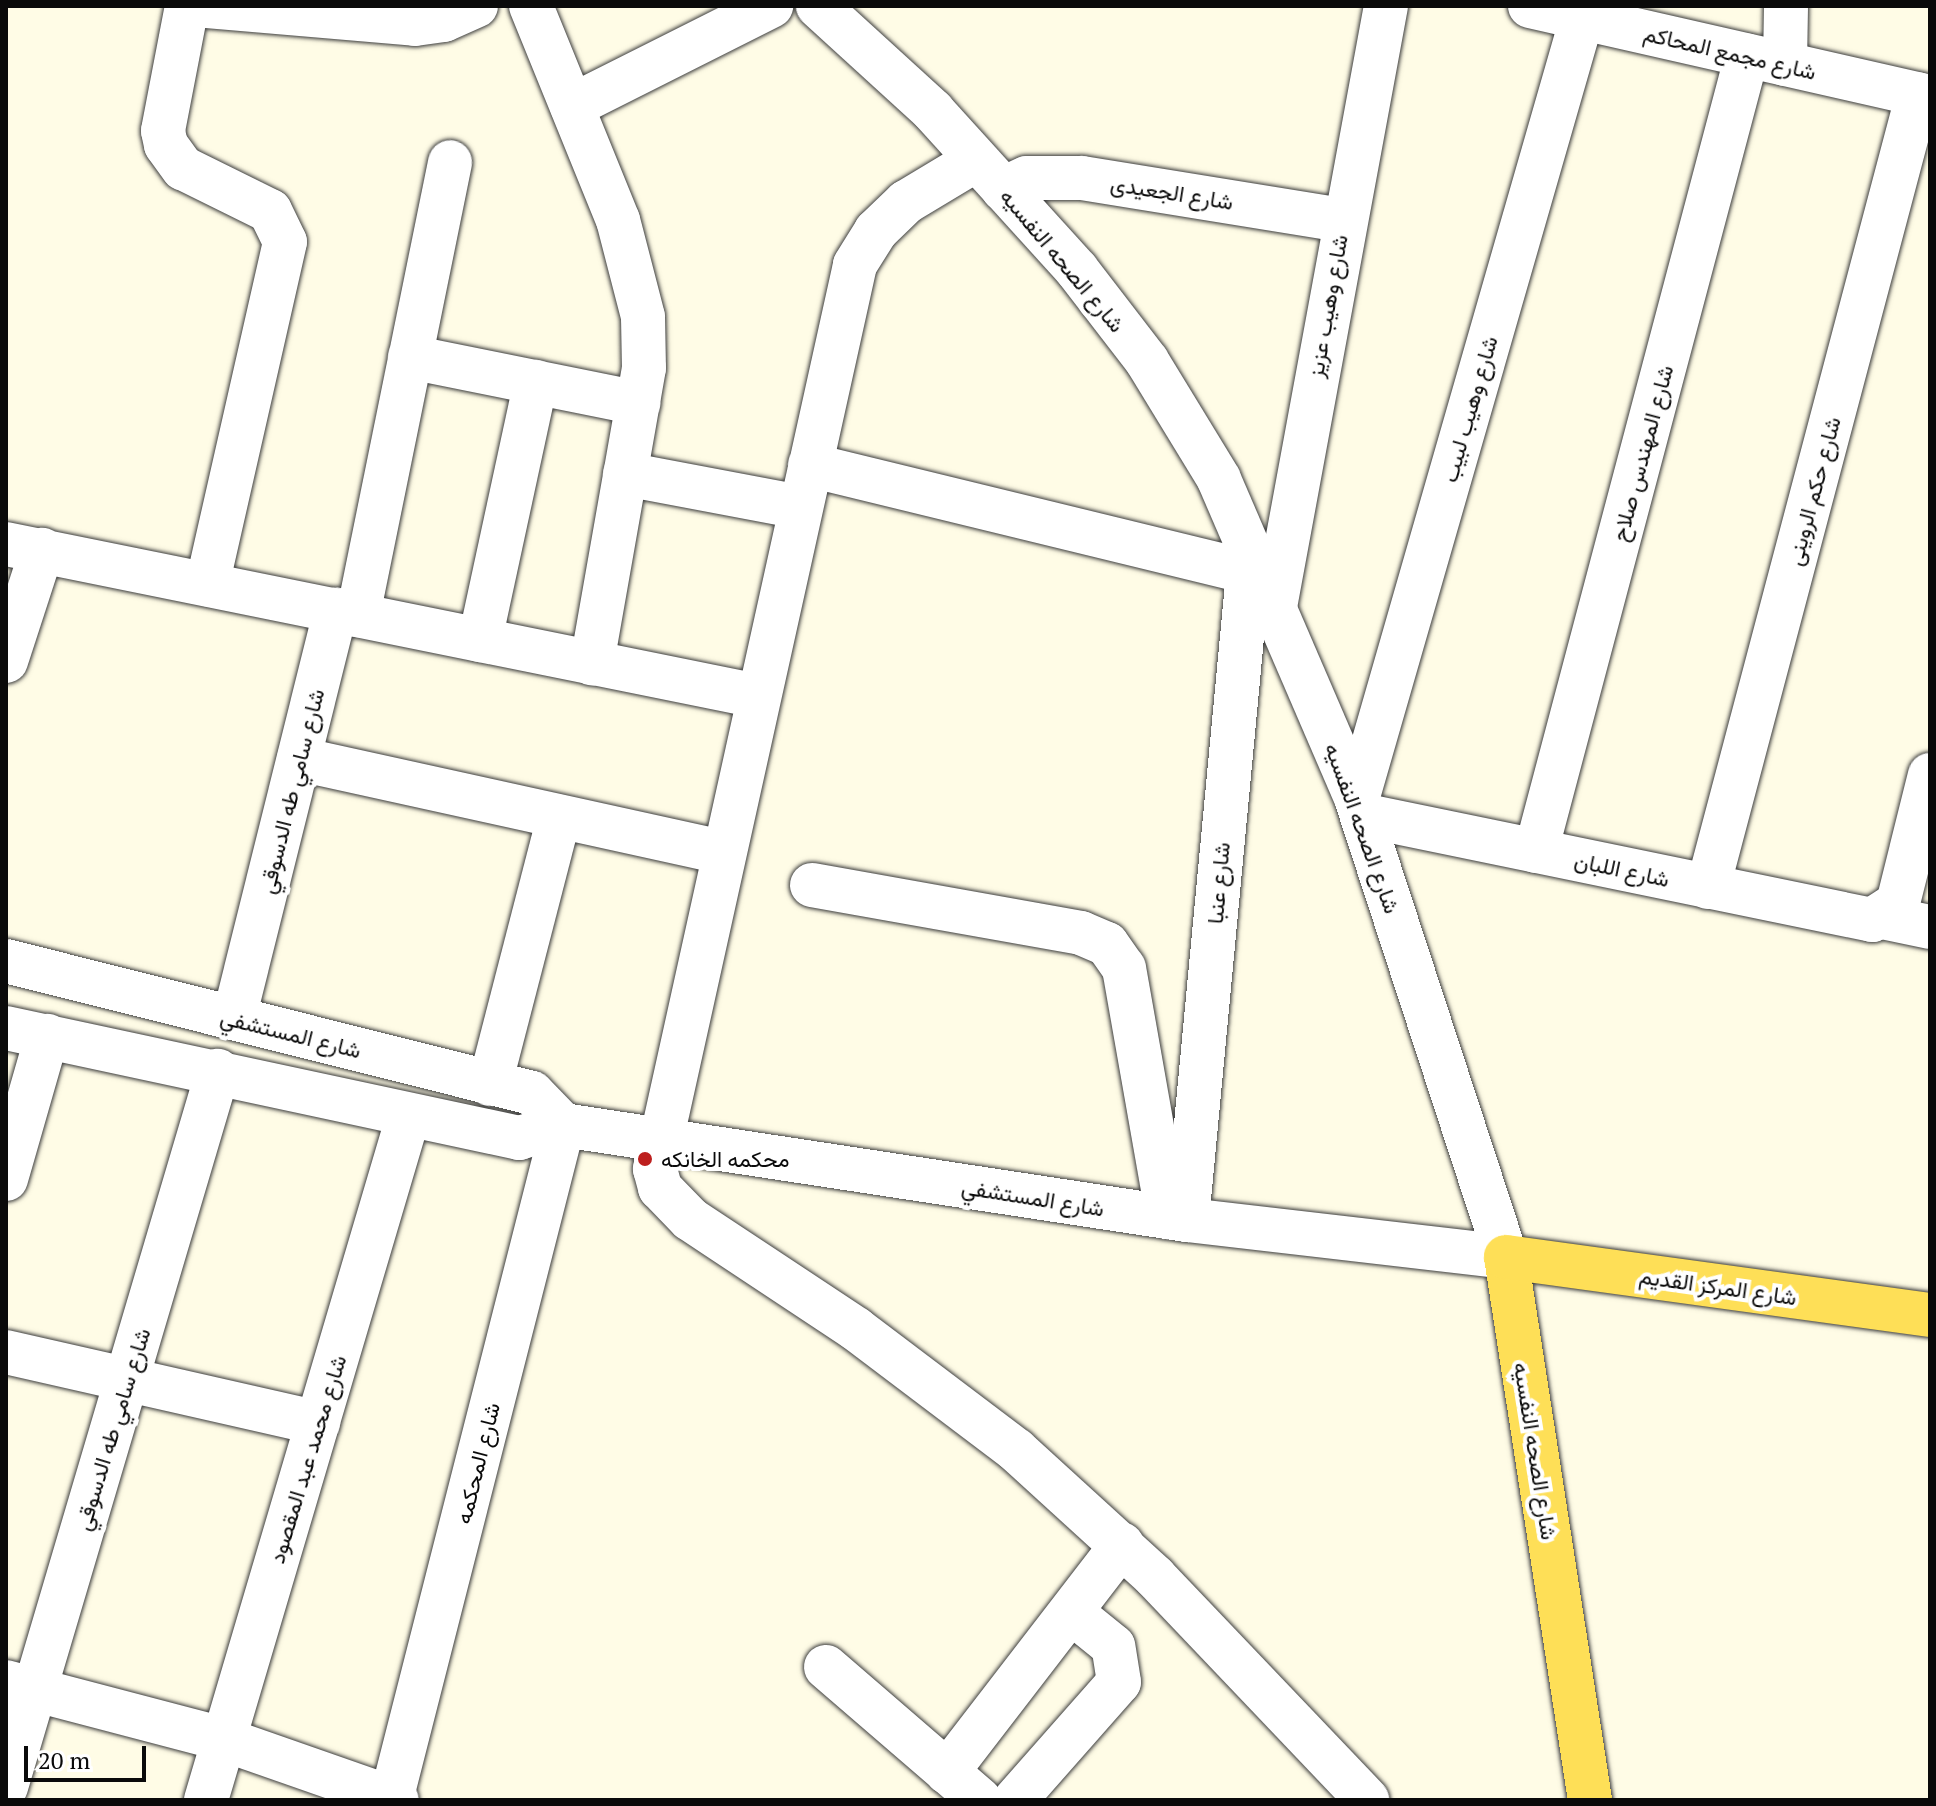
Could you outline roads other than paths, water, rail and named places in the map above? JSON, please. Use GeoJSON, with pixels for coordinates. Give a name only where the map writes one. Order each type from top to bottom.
{"type":"FeatureCollection","features":[{"type":"Feature","properties":{"kind":"main road","name":"شارع المركز القديم"},"geometry":{"type":"LineString","coordinates":[[1506,1257],[1930,1315]]}},
{"type":"Feature","properties":{"kind":"main road","name":"شارع الصحه النفسيه"},"geometry":{"type":"LineString","coordinates":[[1506,1257],[1590,1800]]}},
{"type":"Feature","properties":{"kind":"street"},"geometry":{"type":"LineString","coordinates":[[187,6],[163,131],[166,145],[183,168],[270,211],[285,242],[207,584]]}},
{"type":"Feature","properties":{"kind":"street"},"geometry":{"type":"LineString","coordinates":[[207,6],[415,24],[444,20],[476,6]]}},
{"type":"Feature","properties":{"kind":"street"},"geometry":{"type":"LineString","coordinates":[[531,6],[634,268],[643,330],[638,403],[592,663]]}},
{"type":"Feature","properties":{"kind":"street"},"geometry":{"type":"LineString","coordinates":[[572,106],[771,6]]}},
{"type":"Feature","properties":{"kind":"street","name":"شارع الصحه النفسيه"},"geometry":{"type":"LineString","coordinates":[[818,6],[933,111],[1077,270],[1147,361],[1219,479],[1249,559],[1275,607],[1360,808],[1506,1257]]}},
{"type":"Feature","properties":{"kind":"street","name":"شارع وهيب عزيز"},"geometry":{"type":"LineString","coordinates":[[1275,607],[1342,220],[1386,6]]}},
{"type":"Feature","properties":{"kind":"street","name":"شارع مجمع المحاكم"},"geometry":{"type":"LineString","coordinates":[[1530,6],[1924,96]]}},
{"type":"Feature","properties":{"kind":"street","name":"شارع المهندس صلاح"},"geometry":{"type":"LineString","coordinates":[[1536,851],[1766,60],[1786,6]]}},
{"type":"Feature","properties":{"kind":"street","name":"شارع وهيب لبيب"},"geometry":{"type":"LineString","coordinates":[[1360,808],[1582,18]]}},
{"type":"Feature","properties":{"kind":"street","name":"شارع حكم الروينى"},"geometry":{"type":"LineString","coordinates":[[1708,887],[1924,96]]}},
{"type":"Feature","properties":{"kind":"street","name":"شارع سامي طه الدسوقي"},"geometry":{"type":"LineString","coordinates":[[234,1018],[299,759],[347,612],[410,357],[450,162]]}},
{"type":"Feature","properties":{"kind":"street","name":"شارع الجعيدى"},"geometry":{"type":"LineString","coordinates":[[1342,220],[1082,178],[989,174],[906,202],[876,231],[855,265],[721,852],[655,1169],[660,1188],[673,1205],[937,1388],[1122,1545],[1367,1800]]}},
{"type":"Feature","properties":{"kind":"street"},"geometry":{"type":"LineString","coordinates":[[410,357],[638,403]]}},
{"type":"Feature","properties":{"kind":"street"},"geometry":{"type":"LineString","coordinates":[[480,640],[536,382]]}},
{"type":"Feature","properties":{"kind":"street"},"geometry":{"type":"LineString","coordinates":[[810,465],[1249,559]]}},
{"type":"Feature","properties":{"kind":"street"},"geometry":{"type":"LineString","coordinates":[[625,474],[799,507]]}},
{"type":"Feature","properties":{"kind":"street"},"geometry":{"type":"LineString","coordinates":[[6,661],[24,547],[757,696]]}},
{"type":"Feature","properties":{"kind":"street","name":"شارع عنبا"},"geometry":{"type":"LineString","coordinates":[[1177,1218],[1249,559]]}},
{"type":"Feature","properties":{"kind":"street"},"geometry":{"type":"LineString","coordinates":[[299,759],[721,852]]}},
{"type":"Feature","properties":{"kind":"street"},"geometry":{"type":"LineString","coordinates":[[1882,917],[1898,903],[1930,775]]}},
{"type":"Feature","properties":{"kind":"street","name":"شارع اللبان"},"geometry":{"type":"LineString","coordinates":[[1360,808],[1536,851],[1861,919],[1882,917],[1930,927]]}},
{"type":"Feature","properties":{"kind":"street"},"geometry":{"type":"LineString","coordinates":[[490,1084],[559,817]]}},
{"type":"Feature","properties":{"kind":"street"},"geometry":{"type":"LineString","coordinates":[[812,885],[1081,933],[1107,944],[1124,968],[1177,1218]]}},
{"type":"Feature","properties":{"kind":"street","name":"شارع المستشفي"},"geometry":{"type":"LineString","coordinates":[[6,961],[532,1093],[563,1125]]}},
{"type":"Feature","properties":{"kind":"street"},"geometry":{"type":"LineString","coordinates":[[6,1179],[26,1032]]}},
{"type":"Feature","properties":{"kind":"street","name":"شارع المستشفي"},"geometry":{"type":"LineString","coordinates":[[26,1032],[218,1071],[408,1117],[519,1138],[563,1125],[1177,1218],[1506,1257]]}},
{"type":"Feature","properties":{"kind":"street","name":"شارع سامي طه الدسوقي"},"geometry":{"type":"LineString","coordinates":[[6,1787],[21,1685],[127,1379],[218,1071]]}},
{"type":"Feature","properties":{"kind":"street","name":"شارع محمد عبد المقصود"},"geometry":{"type":"LineString","coordinates":[[206,1800],[408,1117]]}},
{"type":"Feature","properties":{"kind":"street","name":"شارع المحكمه"},"geometry":{"type":"LineString","coordinates":[[393,1799],[563,1125]]}},
{"type":"Feature","properties":{"kind":"street"},"geometry":{"type":"LineString","coordinates":[[6,1352],[318,1423]]}},
{"type":"Feature","properties":{"kind":"street"},"geometry":{"type":"LineString","coordinates":[[947,1772],[1122,1545]]}},
{"type":"Feature","properties":{"kind":"street"},"geometry":{"type":"LineString","coordinates":[[1015,1800],[1119,1682],[1113,1646],[1071,1612]]}},
{"type":"Feature","properties":{"kind":"street"},"geometry":{"type":"LineString","coordinates":[[826,1667],[980,1800]]}},
{"type":"Feature","properties":{"kind":"street"},"geometry":{"type":"LineString","coordinates":[[21,1685],[223,1739],[393,1799]]}},
{"type":"Feature","properties":{"kind":"place","name":"محكمه الخانكه"},"geometry":{"type":"Point","coordinates":[645,1159]}}]}
